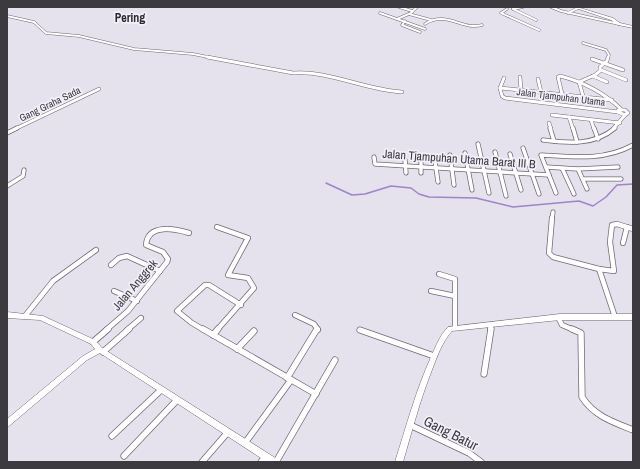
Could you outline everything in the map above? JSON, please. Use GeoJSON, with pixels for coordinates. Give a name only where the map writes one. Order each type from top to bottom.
{"type":"FeatureCollection","features":[{"type":"Feature","properties":{"kind":"street"},"geometry":{"type":"LineString","coordinates":[[399,7],[412,11]]}},
{"type":"Feature","properties":{"kind":"street"},"geometry":{"type":"LineString","coordinates":[[398,19],[408,14],[416,7]]}},
{"type":"Feature","properties":{"kind":"street"},"geometry":{"type":"LineString","coordinates":[[499,7],[507,9],[523,7]]}},
{"type":"Feature","properties":{"kind":"street"},"geometry":{"type":"LineString","coordinates":[[551,7],[568,13],[633,27]]}},
{"type":"Feature","properties":{"kind":"street"},"geometry":{"type":"LineString","coordinates":[[574,7],[612,19],[618,24]]}},
{"type":"Feature","properties":{"kind":"street"},"geometry":{"type":"LineString","coordinates":[[568,13],[578,8]]}},
{"type":"Feature","properties":{"kind":"street"},"geometry":{"type":"LineString","coordinates":[[507,9],[501,13],[539,30]]}},
{"type":"Feature","properties":{"kind":"street"},"geometry":{"type":"LineString","coordinates":[[513,9],[536,20]]}},
{"type":"Feature","properties":{"kind":"street"},"geometry":{"type":"LineString","coordinates":[[380,13],[425,29]]}},
{"type":"Feature","properties":{"kind":"street"},"geometry":{"type":"LineString","coordinates":[[408,14],[431,20],[453,20],[477,27],[482,25]]}},
{"type":"Feature","properties":{"kind":"street"},"geometry":{"type":"LineString","coordinates":[[7,16],[28,19],[42,26],[46,33],[51,34],[79,36],[134,49],[193,54],[293,73],[307,72],[384,91],[402,92]]}},
{"type":"Feature","properties":{"kind":"street"},"geometry":{"type":"LineString","coordinates":[[425,24],[431,20]]}},
{"type":"Feature","properties":{"kind":"street"},"geometry":{"type":"LineString","coordinates":[[405,21],[402,25],[420,32]]}},
{"type":"Feature","properties":{"kind":"street"},"geometry":{"type":"LineString","coordinates":[[610,28],[618,24]]}},
{"type":"Feature","properties":{"kind":"street"},"geometry":{"type":"LineString","coordinates":[[579,82],[595,75],[600,70],[600,67],[609,58],[608,52],[583,43]]}},
{"type":"Feature","properties":{"kind":"street"},"geometry":{"type":"LineString","coordinates":[[592,59],[623,70]]}},
{"type":"Feature","properties":{"kind":"street"},"geometry":{"type":"LineString","coordinates":[[600,70],[626,80]]}},
{"type":"Feature","properties":{"kind":"street"},"geometry":{"type":"LineString","coordinates":[[562,94],[558,77],[562,76],[599,91],[612,100],[619,111],[625,115]]}},
{"type":"Feature","properties":{"kind":"street"},"geometry":{"type":"LineString","coordinates":[[592,76],[607,82]]}},
{"type":"Feature","properties":{"kind":"street"},"geometry":{"type":"LineString","coordinates":[[520,77],[521,90]]}},
{"type":"Feature","properties":{"kind":"street"},"geometry":{"type":"LineString","coordinates":[[504,78],[500,88],[612,100]]}},
{"type":"Feature","properties":{"kind":"street"},"geometry":{"type":"LineString","coordinates":[[538,79],[541,92]]}},
{"type":"Feature","properties":{"kind":"street"},"geometry":{"type":"LineString","coordinates":[[579,82],[583,96]]}},
{"type":"Feature","properties":{"kind":"street","name":"Jalan Tjampuhan Utama"},"geometry":{"type":"LineString","coordinates":[[500,88],[503,97],[619,111]]}},
{"type":"Feature","properties":{"kind":"street","name":"Gang Graha Sada"},"geometry":{"type":"LineString","coordinates":[[7,133],[100,89]]}},
{"type":"Feature","properties":{"kind":"street"},"geometry":{"type":"LineString","coordinates":[[619,111],[633,113]]}},
{"type":"Feature","properties":{"kind":"street"},"geometry":{"type":"LineString","coordinates":[[543,140],[577,142],[605,137],[612,132],[625,115],[628,114],[628,112]]}},
{"type":"Feature","properties":{"kind":"street"},"geometry":{"type":"LineString","coordinates":[[552,115],[620,123]]}},
{"type":"Feature","properties":{"kind":"street"},"geometry":{"type":"LineString","coordinates":[[569,117],[577,142]]}},
{"type":"Feature","properties":{"kind":"street"},"geometry":{"type":"LineString","coordinates":[[591,120],[598,139]]}},
{"type":"Feature","properties":{"kind":"street"},"geometry":{"type":"LineString","coordinates":[[549,123],[554,141]]}},
{"type":"Feature","properties":{"kind":"street"},"geometry":{"type":"LineString","coordinates":[[478,144],[489,193]]}},
{"type":"Feature","properties":{"kind":"street"},"geometry":{"type":"LineString","coordinates":[[556,193],[541,156],[592,156],[618,152],[633,145]]}},
{"type":"Feature","properties":{"kind":"street"},"geometry":{"type":"LineString","coordinates":[[523,148],[539,194]]}},
{"type":"Feature","properties":{"kind":"street"},"geometry":{"type":"LineString","coordinates":[[495,152],[506,196]]}},
{"type":"Feature","properties":{"kind":"street"},"geometry":{"type":"LineString","coordinates":[[466,153],[472,190]]}},
{"type":"Feature","properties":{"kind":"street"},"geometry":{"type":"LineString","coordinates":[[510,154],[521,190]]}},
{"type":"Feature","properties":{"kind":"street"},"geometry":{"type":"LineString","coordinates":[[450,155],[454,185]]}},
{"type":"Feature","properties":{"kind":"street","name":"Jalan Tjampuhan Utama Barat III B"},"geometry":{"type":"LineString","coordinates":[[374,157],[374,163],[390,165],[405,166],[421,164],[436,168],[549,175]]}},
{"type":"Feature","properties":{"kind":"street"},"geometry":{"type":"LineString","coordinates":[[389,159],[390,165]]}},
{"type":"Feature","properties":{"kind":"street"},"geometry":{"type":"LineString","coordinates":[[405,160],[406,173]]}},
{"type":"Feature","properties":{"kind":"street"},"geometry":{"type":"LineString","coordinates":[[435,161],[438,182]]}},
{"type":"Feature","properties":{"kind":"street"},"geometry":{"type":"LineString","coordinates":[[421,164],[421,172]]}},
{"type":"Feature","properties":{"kind":"street"},"geometry":{"type":"LineString","coordinates":[[546,167],[578,169],[618,167]]}},
{"type":"Feature","properties":{"kind":"street"},"geometry":{"type":"LineString","coordinates":[[562,168],[574,194]]}},
{"type":"Feature","properties":{"kind":"street"},"geometry":{"type":"LineString","coordinates":[[578,169],[587,189]]}},
{"type":"Feature","properties":{"kind":"street"},"geometry":{"type":"LineString","coordinates":[[7,186],[24,176],[24,170]]}},
{"type":"Feature","properties":{"kind":"street"},"geometry":{"type":"LineString","coordinates":[[583,179],[621,180]]}},
{"type":"Feature","properties":{"kind":"street"},"geometry":{"type":"LineString","coordinates":[[553,212],[549,253],[559,258],[599,269],[614,272],[614,260],[609,242],[611,227],[615,223],[633,229]]}},
{"type":"Feature","properties":{"kind":"street","name":"Jalan Anggrek"},"geometry":{"type":"LineString","coordinates":[[93,342],[124,315],[137,301],[168,259],[163,252],[146,245],[150,235],[164,227],[189,234]]}},
{"type":"Feature","properties":{"kind":"street"},"geometry":{"type":"LineString","coordinates":[[213,335],[254,289],[254,286],[248,278],[230,277],[228,274],[248,238],[217,227]]}},
{"type":"Feature","properties":{"kind":"street"},"geometry":{"type":"LineString","coordinates":[[623,243],[627,227]]}},
{"type":"Feature","properties":{"kind":"street"},"geometry":{"type":"LineString","coordinates":[[26,316],[39,297],[53,282],[88,259],[96,250]]}},
{"type":"Feature","properties":{"kind":"street"},"geometry":{"type":"LineString","coordinates":[[111,266],[117,259],[127,256],[160,271]]}},
{"type":"Feature","properties":{"kind":"street"},"geometry":{"type":"LineString","coordinates":[[599,269],[616,317]]}},
{"type":"Feature","properties":{"kind":"street"},"geometry":{"type":"LineString","coordinates":[[439,274],[454,279],[455,328]]}},
{"type":"Feature","properties":{"kind":"street"},"geometry":{"type":"LineString","coordinates":[[241,305],[209,285],[205,285],[177,309],[180,315],[316,394]]}},
{"type":"Feature","properties":{"kind":"street"},"geometry":{"type":"LineString","coordinates":[[114,291],[137,301]]}},
{"type":"Feature","properties":{"kind":"street"},"geometry":{"type":"LineString","coordinates":[[432,291],[455,296]]}},
{"type":"Feature","properties":{"kind":"street"},"geometry":{"type":"LineString","coordinates":[[7,315],[40,318],[93,342],[102,351],[245,443],[263,459],[275,462],[335,360]]}},
{"type":"Feature","properties":{"kind":"street"},"geometry":{"type":"LineString","coordinates":[[245,443],[289,379],[318,330],[310,321],[295,315]]}},
{"type":"Feature","properties":{"kind":"street"},"geometry":{"type":"LineString","coordinates":[[558,317],[562,325],[581,333],[582,397],[586,405],[603,418],[633,430]]}},
{"type":"Feature","properties":{"kind":"street"},"geometry":{"type":"LineString","coordinates":[[399,462],[418,396],[434,356],[445,335],[450,329],[490,328],[558,317],[633,318]]}},
{"type":"Feature","properties":{"kind":"street"},"geometry":{"type":"LineString","coordinates":[[7,424],[85,358],[102,351],[141,318]]}},
{"type":"Feature","properties":{"kind":"street"},"geometry":{"type":"LineString","coordinates":[[484,374],[490,328]]}},
{"type":"Feature","properties":{"kind":"street"},"geometry":{"type":"LineString","coordinates":[[360,330],[434,356]]}},
{"type":"Feature","properties":{"kind":"street"},"geometry":{"type":"LineString","coordinates":[[237,349],[254,331]]}},
{"type":"Feature","properties":{"kind":"street"},"geometry":{"type":"LineString","coordinates":[[112,436],[161,390]]}},
{"type":"Feature","properties":{"kind":"street"},"geometry":{"type":"LineString","coordinates":[[124,456],[176,400]]}},
{"type":"Feature","properties":{"kind":"street","name":"Gang Batur"},"geometry":{"type":"LineString","coordinates":[[410,425],[469,453],[481,462]]}},
{"type":"Feature","properties":{"kind":"street"},"geometry":{"type":"LineString","coordinates":[[202,462],[228,432]]}},
{"type":"Feature","properties":{"kind":"waterway"},"geometry":{"type":"LineString","coordinates":[[326,183],[352,195],[365,194],[391,186],[411,188],[419,194],[429,197],[476,198],[513,207],[579,201],[593,206],[606,197],[617,185],[633,184]]}},
{"type":"Feature","properties":{"kind":"district","name":"Pering"},"geometry":{"type":"Point","coordinates":[130,18]}}]}
